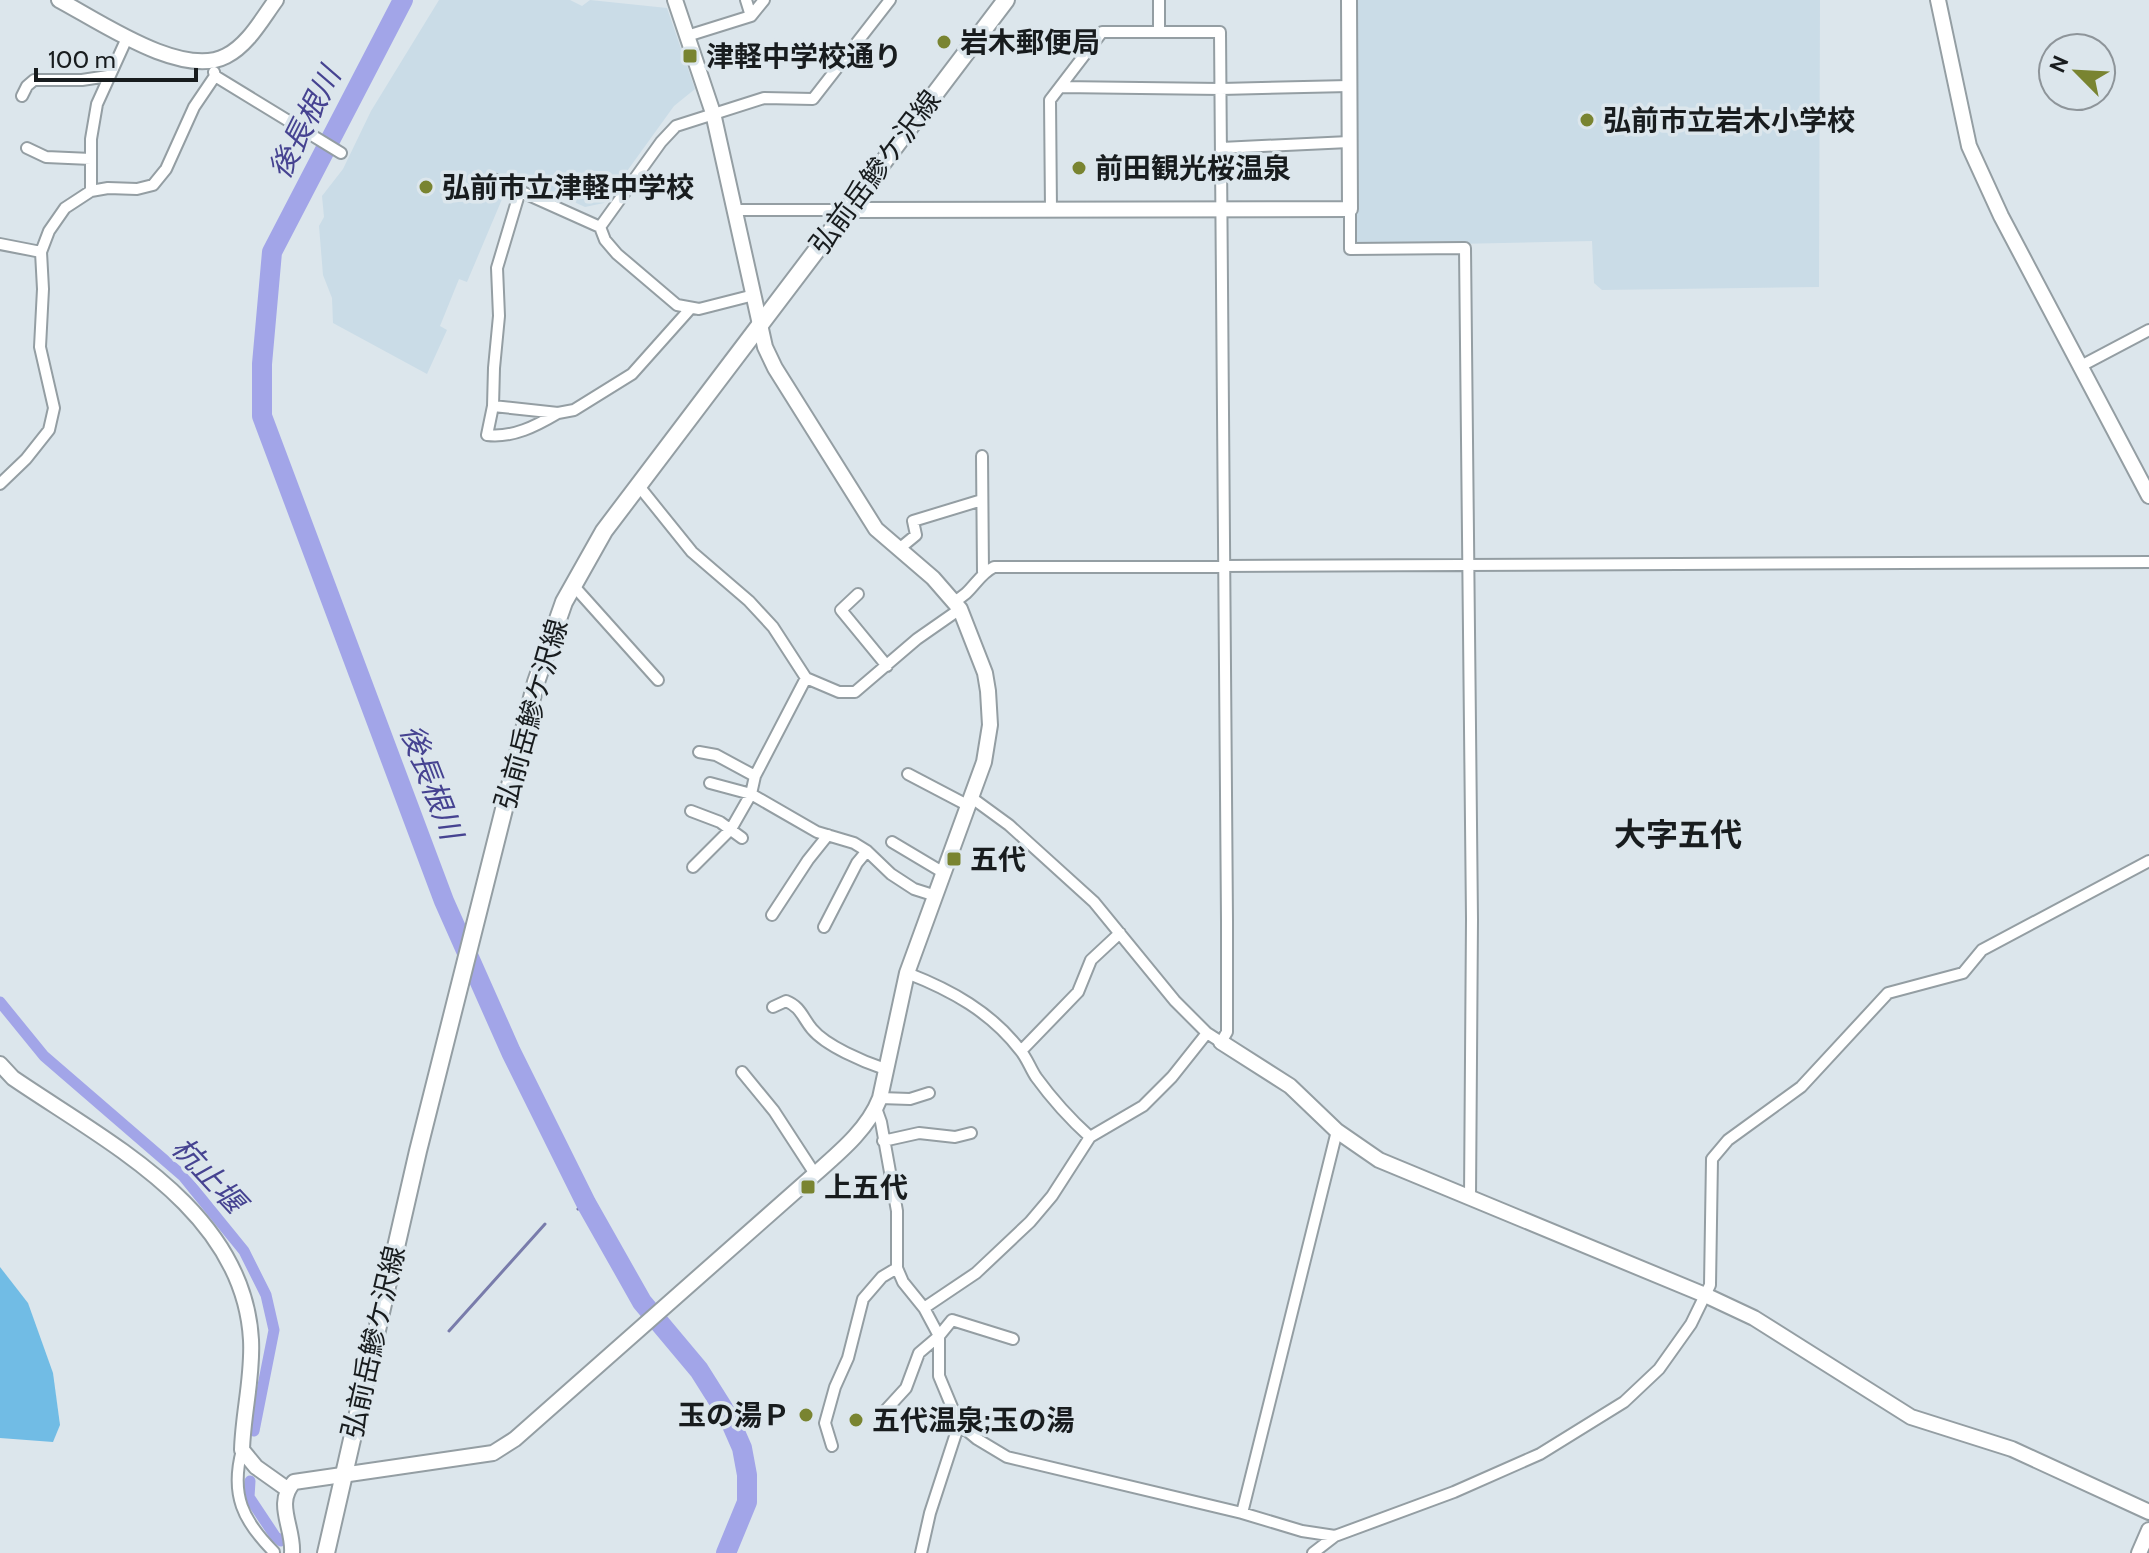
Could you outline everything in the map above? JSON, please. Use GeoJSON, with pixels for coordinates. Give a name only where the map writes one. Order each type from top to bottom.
{"type":"FeatureCollection","features":[{"type":"Feature","properties":{"kind":"main road","name":"弘前岳鰺ケ沢線"},"geometry":{"type":"LineString","coordinates":[[326,1553],[342,1473],[452,1014],[536,682],[555,622],[572,584],[604,531],[1006,0]]}},
{"type":"Feature","properties":{"kind":"street"},"geometry":{"type":"LineString","coordinates":[[0,484],[26,459],[49,430],[54,408],[40,347],[41,252],[49,231],[65,208],[91,191],[137,189],[153,185],[166,169],[213,69],[245,41],[276,0]]}},
{"type":"Feature","properties":{"kind":"street"},"geometry":{"type":"LineString","coordinates":[[675,0],[713,113],[765,347],[876,529],[933,578],[957,605],[985,673],[988,744],[971,802],[907,973],[878,1103],[897,1211],[897,1268],[939,1336],[939,1376],[959,1424],[1007,1457],[1242,1513],[1302,1531],[1335,1536]]}},
{"type":"Feature","properties":{"kind":"street"},"geometry":{"type":"LineString","coordinates":[[746,0],[751,16]]}},
{"type":"Feature","properties":{"kind":"street"},"geometry":{"type":"LineString","coordinates":[[687,36],[751,16],[764,0]]}},
{"type":"Feature","properties":{"kind":"street"},"geometry":{"type":"LineString","coordinates":[[600,227],[676,126],[764,98],[813,99],[890,0]]}},
{"type":"Feature","properties":{"kind":"street"},"geometry":{"type":"LineString","coordinates":[[1159,0],[1159,32]]}},
{"type":"Feature","properties":{"kind":"street"},"geometry":{"type":"LineString","coordinates":[[1349,0],[1350,249],[1465,248],[1472,919],[1470,1198]]}},
{"type":"Feature","properties":{"kind":"street"},"geometry":{"type":"LineString","coordinates":[[1938,0],[1969,146],[1993,200],[2149,496]]}},
{"type":"Feature","properties":{"kind":"street"},"geometry":{"type":"LineString","coordinates":[[70,2],[127,38],[213,69],[297,129],[341,153]]}},
{"type":"Feature","properties":{"kind":"street"},"geometry":{"type":"LineString","coordinates":[[1051,210],[1050,100],[1102,32],[1220,32],[1227,1032],[1221,1042]]}},
{"type":"Feature","properties":{"kind":"street"},"geometry":{"type":"LineString","coordinates":[[91,191],[93,122],[108,76],[127,38]]}},
{"type":"Feature","properties":{"kind":"street"},"geometry":{"type":"LineString","coordinates":[[22,96],[34,80],[82,80],[108,76]]}},
{"type":"Feature","properties":{"kind":"street"},"geometry":{"type":"LineString","coordinates":[[1060,87],[1221,89],[1349,86]]}},
{"type":"Feature","properties":{"kind":"street"},"geometry":{"type":"LineString","coordinates":[[1221,148],[1349,142]]}},
{"type":"Feature","properties":{"kind":"street"},"geometry":{"type":"LineString","coordinates":[[27,148],[46,157],[91,159]]}},
{"type":"Feature","properties":{"kind":"street"},"geometry":{"type":"LineString","coordinates":[[493,179],[600,227],[605,240],[617,254],[677,305],[690,309],[754,295]]}},
{"type":"Feature","properties":{"kind":"street"},"geometry":{"type":"LineString","coordinates":[[520,191],[497,268],[500,302],[493,406],[487,435],[501,437],[539,425],[558,413]]}},
{"type":"Feature","properties":{"kind":"street"},"geometry":{"type":"LineString","coordinates":[[736,210],[1350,209]]}},
{"type":"Feature","properties":{"kind":"street"},"geometry":{"type":"LineString","coordinates":[[0,244],[41,252]]}},
{"type":"Feature","properties":{"kind":"street"},"geometry":{"type":"LineString","coordinates":[[493,406],[558,413],[574,410],[632,374],[690,309]]}},
{"type":"Feature","properties":{"kind":"street"},"geometry":{"type":"LineString","coordinates":[[2079,367],[2149,330]]}},
{"type":"Feature","properties":{"kind":"street"},"geometry":{"type":"LineString","coordinates":[[982,456],[983,572]]}},
{"type":"Feature","properties":{"kind":"street"},"geometry":{"type":"LineString","coordinates":[[638,485],[692,552],[749,601],[773,627],[806,678],[839,692],[855,692],[957,605],[983,572],[994,567],[2149,562]]}},
{"type":"Feature","properties":{"kind":"street"},"geometry":{"type":"LineString","coordinates":[[899,549],[916,535],[913,521],[982,500]]}},
{"type":"Feature","properties":{"kind":"street"},"geometry":{"type":"LineString","coordinates":[[572,584],[658,680]]}},
{"type":"Feature","properties":{"kind":"street"},"geometry":{"type":"LineString","coordinates":[[858,594],[841,610],[887,666]]}},
{"type":"Feature","properties":{"kind":"street"},"geometry":{"type":"LineString","coordinates":[[693,867],[731,829],[806,678]]}},
{"type":"Feature","properties":{"kind":"street"},"geometry":{"type":"LineString","coordinates":[[699,752],[716,755],[755,776]]}},
{"type":"Feature","properties":{"kind":"street"},"geometry":{"type":"LineString","coordinates":[[908,774],[971,802],[1009,825],[1094,902],[1175,1001],[1207,1033],[1290,1086],[1337,1131],[1379,1160],[1705,1295],[1754,1318],[1911,1417],[2012,1449],[2149,1512]]}},
{"type":"Feature","properties":{"kind":"street"},"geometry":{"type":"LineString","coordinates":[[710,783],[751,794],[817,832],[854,843],[914,889],[936,896]]}},
{"type":"Feature","properties":{"kind":"street"},"geometry":{"type":"LineString","coordinates":[[691,811],[731,829],[742,838]]}},
{"type":"Feature","properties":{"kind":"street"},"geometry":{"type":"LineString","coordinates":[[772,915],[828,835]]}},
{"type":"Feature","properties":{"kind":"street"},"geometry":{"type":"LineString","coordinates":[[892,842],[944,873]]}},
{"type":"Feature","properties":{"kind":"street"},"geometry":{"type":"LineString","coordinates":[[824,927],[857,863],[867,851]]}},
{"type":"Feature","properties":{"kind":"street"},"geometry":{"type":"LineString","coordinates":[[1313,1553],[1335,1536],[1454,1492],[1540,1454],[1624,1402],[1659,1369],[1691,1324],[1710,1285],[1712,1159],[1728,1140],[1801,1087],[1888,993],[1963,973],[1982,950],[2149,861]]}},
{"type":"Feature","properties":{"kind":"street"},"geometry":{"type":"LineString","coordinates":[[1021,1051],[1078,992],[1091,960],[1120,933]]}},
{"type":"Feature","properties":{"kind":"street"},"geometry":{"type":"LineString","coordinates":[[907,973],[936,985],[992,1020],[1021,1051],[1034,1074],[1068,1118],[1090,1137]]}},
{"type":"Feature","properties":{"kind":"street"},"geometry":{"type":"LineString","coordinates":[[773,1007],[786,1001],[793,1004],[803,1012],[812,1030],[861,1061],[885,1069]]}},
{"type":"Feature","properties":{"kind":"street"},"geometry":{"type":"LineString","coordinates":[[924,1308],[976,1273],[1030,1222],[1059,1187],[1090,1137],[1143,1106],[1172,1077],[1207,1033]]}},
{"type":"Feature","properties":{"kind":"street"},"geometry":{"type":"LineString","coordinates":[[0,1064],[13,1078],[161,1180],[213,1232],[228,1256],[251,1338],[249,1395],[237,1467],[243,1514],[253,1531],[274,1552]]}},
{"type":"Feature","properties":{"kind":"street"},"geometry":{"type":"LineString","coordinates":[[742,1072],[774,1111],[815,1174]]}},
{"type":"Feature","properties":{"kind":"street"},"geometry":{"type":"LineString","coordinates":[[292,1553],[293,1538],[283,1502],[287,1489],[294,1482],[493,1453],[515,1439],[815,1174],[857,1134],[878,1103],[929,1093]]}},
{"type":"Feature","properties":{"kind":"street"},"geometry":{"type":"LineString","coordinates":[[1242,1513],[1337,1131]]}},
{"type":"Feature","properties":{"kind":"street"},"geometry":{"type":"LineString","coordinates":[[883,1141],[919,1133],[955,1137],[971,1133]]}},
{"type":"Feature","properties":{"kind":"street"},"geometry":{"type":"LineString","coordinates":[[832,1446],[825,1423],[835,1387],[848,1358],[863,1299],[882,1277],[897,1268]]}},
{"type":"Feature","properties":{"kind":"street"},"geometry":{"type":"LineString","coordinates":[[884,1412],[906,1388],[919,1353],[952,1320],[1013,1339]]}},
{"type":"Feature","properties":{"kind":"street"},"geometry":{"type":"LineString","coordinates":[[921,1553],[930,1513],[959,1424]]}},
{"type":"Feature","properties":{"kind":"street"},"geometry":{"type":"LineString","coordinates":[[242,1450],[256,1467],[287,1489]]}},
{"type":"Feature","properties":{"kind":"street"},"geometry":{"type":"LineString","coordinates":[[2139,1553],[2149,1530]]}},
{"type":"Feature","properties":{"kind":"shaded area","name":"弘前市立津軽中学校"},"geometry":{"type":"Polygon","coordinates":[[[439,0],[570,0],[582,6],[590,0],[667,8],[695,89],[674,106],[604,203],[585,207],[528,181],[515,196],[505,192],[467,282],[459,279],[440,326],[447,330],[427,374],[333,323],[332,298],[323,275],[319,226],[324,217],[322,196],[343,169],[371,111],[439,0]]]}},
{"type":"Feature","properties":{"kind":"shaded area","name":"弘前市立岩木小学校"},"geometry":{"type":"Polygon","coordinates":[[[1354,0],[1820,0],[1819,287],[1602,290],[1594,283],[1592,241],[1362,246],[1356,243],[1354,0]]]}},
{"type":"Feature","properties":{"kind":"shaded area"},"geometry":{"type":"Polygon","coordinates":[[[0,1267],[28,1303],[53,1373],[60,1425],[53,1442],[0,1438],[0,1267]]]}},
{"type":"Feature","properties":{"kind":"waterway","name":"後長根川"},"geometry":{"type":"LineString","coordinates":[[403,0],[272,252],[262,364],[262,416],[444,901],[511,1052],[586,1203],[642,1302],[699,1370],[728,1416],[742,1448],[747,1475],[747,1502],[726,1553]]}},
{"type":"Feature","properties":{"kind":"waterway","name":"杭止堰"},"geometry":{"type":"LineString","coordinates":[[0,1002],[44,1056],[183,1176],[244,1251],[266,1295],[274,1330],[254,1431]]}},
{"type":"Feature","properties":{"kind":"waterway"},"geometry":{"type":"LineString","coordinates":[[578,1209],[586,1203]]}},
{"type":"Feature","properties":{"kind":"waterway"},"geometry":{"type":"LineString","coordinates":[[449,1331],[545,1224]]}},
{"type":"Feature","properties":{"kind":"waterway","name":"杭止堰"},"geometry":{"type":"LineString","coordinates":[[250,1481],[249,1497],[281,1541]]}},
{"type":"Feature","properties":{"kind":"place","name":"岩木郵便局"},"geometry":{"type":"Point","coordinates":[944,42]}},
{"type":"Feature","properties":{"kind":"place","name":"津軽中学校通り"},"geometry":{"type":"Point","coordinates":[690,56]}},
{"type":"Feature","properties":{"kind":"place","name":"弘前市立岩木小学校"},"geometry":{"type":"Point","coordinates":[1587,120]}},
{"type":"Feature","properties":{"kind":"place","name":"前田観光桜温泉"},"geometry":{"type":"Point","coordinates":[1079,168]}},
{"type":"Feature","properties":{"kind":"place","name":"弘前市立津軽中学校"},"geometry":{"type":"Point","coordinates":[426,187]}},
{"type":"Feature","properties":{"kind":"place","name":"五代"},"geometry":{"type":"Point","coordinates":[954,859]}},
{"type":"Feature","properties":{"kind":"place","name":"上五代"},"geometry":{"type":"Point","coordinates":[808,1187]}},
{"type":"Feature","properties":{"kind":"place","name":"玉の湯Ｐ"},"geometry":{"type":"Point","coordinates":[806,1415]}},
{"type":"Feature","properties":{"kind":"place","name":"五代温泉;玉の湯"},"geometry":{"type":"Point","coordinates":[856,1420]}},
{"type":"Feature","properties":{"kind":"district","name":"大字五代"},"geometry":{"type":"Point","coordinates":[1678,835]}}]}
